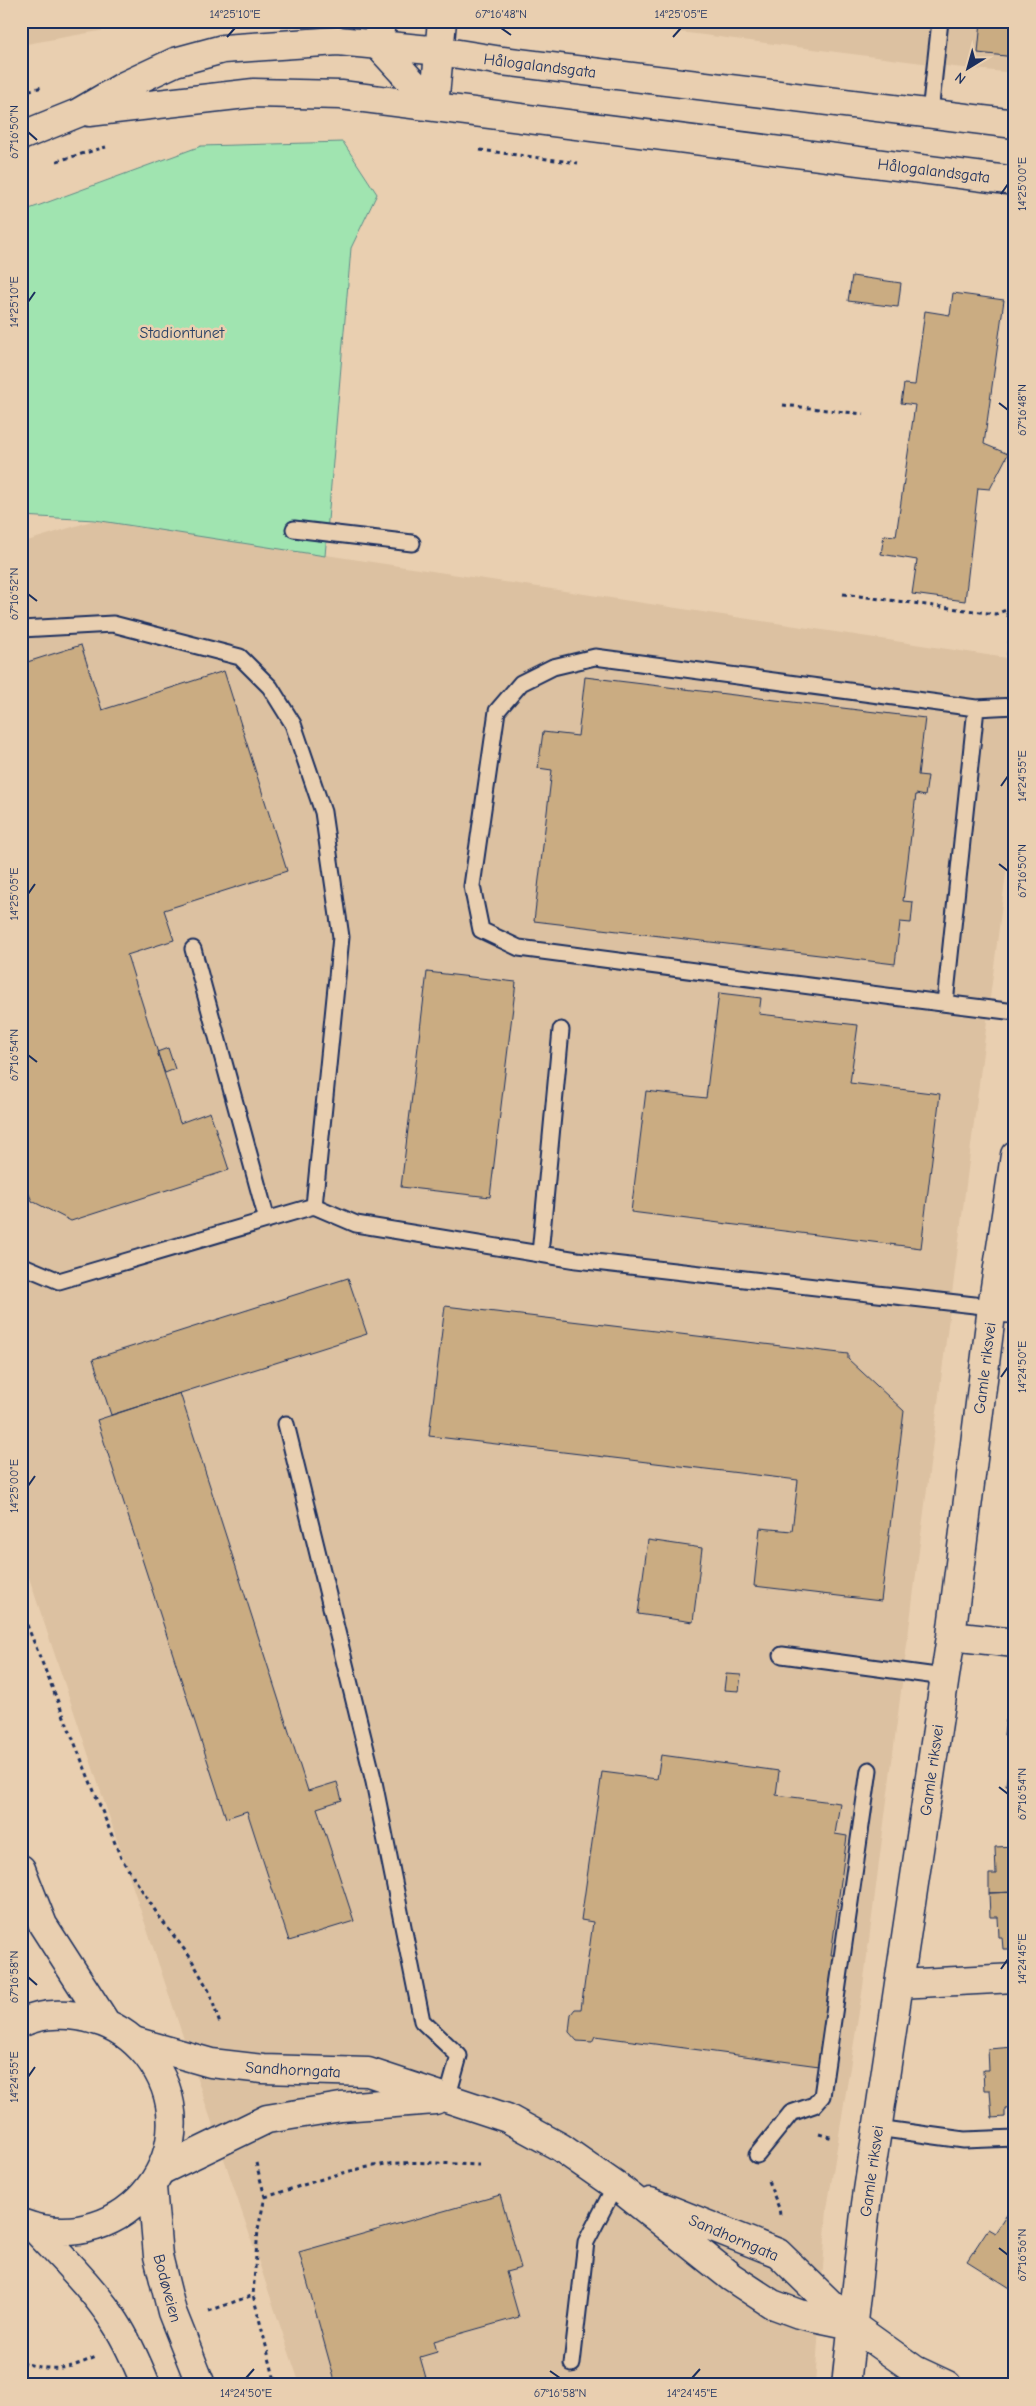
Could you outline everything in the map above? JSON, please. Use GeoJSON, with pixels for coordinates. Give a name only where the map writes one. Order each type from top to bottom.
{"type":"FeatureCollection","features":[{"type":"Feature","properties":{"kind":"main road"},"geometry":{"type":"LineString","coordinates":[[434,106],[442,21]]}},
{"type":"Feature","properties":{"kind":"main road"},"geometry":{"type":"LineString","coordinates":[[380,33],[434,106]]}},
{"type":"Feature","properties":{"kind":"main road","name":"Hålogalandsgata"},"geometry":{"type":"LineString","coordinates":[[21,136],[78,113],[126,84],[175,62],[223,49],[338,41],[380,33],[440,51],[502,61],[1015,124]]}},
{"type":"Feature","properties":{"kind":"main road","name":"Hålogalandsgata"},"geometry":{"type":"LineString","coordinates":[[78,113],[254,93],[341,95],[1015,181]]}},
{"type":"Feature","properties":{"kind":"main road","name":"Gamle riksvei"},"geometry":{"type":"LineString","coordinates":[[846,2385],[877,2128],[944,1677],[1003,1308],[1015,1155]]}},
{"type":"Feature","properties":{"kind":"main road"},"geometry":{"type":"LineString","coordinates":[[951,1636],[1015,1643]]}},
{"type":"Feature","properties":{"kind":"main road","name":"Bodøveien"},"geometry":{"type":"LineString","coordinates":[[21,1869],[43,1925],[106,2023]]}},
{"type":"Feature","properties":{"kind":"main road"},"geometry":{"type":"LineString","coordinates":[[899,1984],[1015,1978]]}},
{"type":"Feature","properties":{"kind":"main road","name":"Bodøveien"},"geometry":{"type":"LineString","coordinates":[[21,2023],[52,2014],[80,2015],[106,2023],[137,2042],[158,2069],[170,2102],[172,2136],[157,2178],[158,2256],[172,2312],[201,2385]]}},
{"type":"Feature","properties":{"kind":"main road","name":"Sandhorngata"},"geometry":{"type":"LineString","coordinates":[[137,2042],[211,2063],[263,2069],[368,2072],[507,2118],[560,2147],[619,2188],[731,2277],[772,2304],[799,2314],[852,2325]]}},
{"type":"Feature","properties":{"kind":"main road","name":"Sandhorngata"},"geometry":{"type":"LineString","coordinates":[[157,2178],[267,2119],[341,2107],[447,2099]]}},
{"type":"Feature","properties":{"kind":"main road","name":"Bodøveien"},"geometry":{"type":"LineString","coordinates":[[28,2226],[67,2232],[100,2226],[129,2210],[157,2178]]}},
{"type":"Feature","properties":{"kind":"main road","name":"Sandhorngata"},"geometry":{"type":"LineString","coordinates":[[619,2188],[778,2253],[852,2325],[915,2370],[947,2385]]}},
{"type":"Feature","properties":{"kind":"main road","name":"Bodøveien"},"geometry":{"type":"LineString","coordinates":[[28,2226],[92,2291],[115,2322],[131,2350],[146,2385]]}},
{"type":"Feature","properties":{"kind":"lane"},"geometry":{"type":"LineString","coordinates":[[930,113],[940,21]]}},
{"type":"Feature","properties":{"kind":"lane"},"geometry":{"type":"LineString","coordinates":[[294,529],[412,543]]}},
{"type":"Feature","properties":{"kind":"lane"},"geometry":{"type":"LineString","coordinates":[[21,629],[113,624],[240,657],[270,687],[293,724],[323,812],[341,937],[314,1206]]}},
{"type":"Feature","properties":{"kind":"lane"},"geometry":{"type":"LineString","coordinates":[[1015,706],[976,708],[595,657],[553,666],[521,683],[497,710],[472,886],[481,930],[519,948],[1015,1012]]}},
{"type":"Feature","properties":{"kind":"lane"},"geometry":{"type":"LineString","coordinates":[[945,1004],[976,708]]}},
{"type":"Feature","properties":{"kind":"lane"},"geometry":{"type":"LineString","coordinates":[[193,949],[267,1220]]}},
{"type":"Feature","properties":{"kind":"lane"},"geometry":{"type":"LineString","coordinates":[[540,1254],[561,1030]]}},
{"type":"Feature","properties":{"kind":"lane"},"geometry":{"type":"LineString","coordinates":[[21,1265],[59,1281],[314,1206],[356,1224],[577,1260],[1003,1308]]}},
{"type":"Feature","properties":{"kind":"lane"},"geometry":{"type":"LineString","coordinates":[[286,1424],[374,1782],[422,2021],[459,2056],[447,2099]]}},
{"type":"Feature","properties":{"kind":"lane"},"geometry":{"type":"LineString","coordinates":[[782,1655],[944,1677]]}},
{"type":"Feature","properties":{"kind":"lane"},"geometry":{"type":"LineString","coordinates":[[757,2155],[791,2113],[814,2105],[822,2096],[869,1770]]}},
{"type":"Feature","properties":{"kind":"lane"},"geometry":{"type":"LineString","coordinates":[[877,2128],[964,2140],[1015,2138]]}},
{"type":"Feature","properties":{"kind":"lane"},"geometry":{"type":"LineString","coordinates":[[572,2364],[586,2242],[619,2188]]}},
{"type":"Feature","properties":{"kind":"path"},"geometry":{"type":"LineString","coordinates":[[21,92],[45,86]]}},
{"type":"Feature","properties":{"kind":"path"},"geometry":{"type":"LineString","coordinates":[[783,405],[863,414]]}},
{"type":"Feature","properties":{"kind":"path"},"geometry":{"type":"LineString","coordinates":[[843,594],[996,614],[1006,610],[1011,625],[1015,628]]}},
{"type":"Feature","properties":{"kind":"path"},"geometry":{"type":"LineString","coordinates":[[21,1610],[120,1858],[160,1918],[190,1957],[209,1991],[220,2024]]}},
{"type":"Feature","properties":{"kind":"path"},"geometry":{"type":"LineString","coordinates":[[757,2155],[779,2208],[780,2221]]}},
{"type":"Feature","properties":{"kind":"path"},"geometry":{"type":"LineString","coordinates":[[255,2159],[265,2197],[258,2229],[253,2295],[276,2385]]}},
{"type":"Feature","properties":{"kind":"path"},"geometry":{"type":"LineString","coordinates":[[265,2197],[335,2174],[380,2165],[407,2162],[479,2165]]}},
{"type":"Feature","properties":{"kind":"path"},"geometry":{"type":"LineString","coordinates":[[207,2311],[253,2295]]}},
{"type":"Feature","properties":{"kind":"path"},"geometry":{"type":"LineString","coordinates":[[21,2362],[42,2369],[58,2369],[73,2366],[96,2356]]}},
{"type":"Feature","properties":{"kind":"shaded area"},"geometry":{"type":"Polygon","coordinates":[[[21,21],[155,21],[21,45],[21,21]]]}},
{"type":"Feature","properties":{"kind":"shaded area"},"geometry":{"type":"Polygon","coordinates":[[[594,21],[1015,21],[1015,73],[954,67],[594,21]]]}},
{"type":"Feature","properties":{"kind":"shaded area"},"geometry":{"type":"Polygon","coordinates":[[[95,520],[1007,658],[1015,803],[863,1987],[827,2209],[815,2385],[300,2385],[21,1554],[21,543],[95,520]]]}},
{"type":"Feature","properties":{"kind":"green space","name":"Stadiontunet"},"geometry":{"type":"Polygon","coordinates":[[[343,142],[377,194],[351,248],[325,556],[95,520],[21,516],[21,212],[201,146],[343,142]]]}},
{"type":"Feature","properties":{"kind":"building"},"geometry":{"type":"Polygon","coordinates":[[[981,21],[1015,21],[1015,57],[978,53],[981,21]]]}},
{"type":"Feature","properties":{"kind":"building"},"geometry":{"type":"Polygon","coordinates":[[[852,276],[901,283],[898,307],[848,301],[852,276]]]}},
{"type":"Feature","properties":{"kind":"building"},"geometry":{"type":"Polygon","coordinates":[[[953,293],[1004,300],[984,444],[1008,454],[990,489],[978,488],[965,601],[912,594],[917,560],[881,554],[884,535],[896,536],[915,405],[901,403],[904,384],[915,385],[925,311],[950,315],[953,293]]]}},
{"type":"Feature","properties":{"kind":"building"},"geometry":{"type":"Polygon","coordinates":[[[1009,635],[1015,635],[1015,657],[1007,656],[1009,635]]]}},
{"type":"Feature","properties":{"kind":"building"},"geometry":{"type":"Polygon","coordinates":[[[81,645],[102,710],[224,671],[287,871],[164,910],[174,940],[127,955],[180,1123],[210,1112],[229,1170],[71,1221],[32,1201],[21,1176],[21,664],[81,645]]]}},
{"type":"Feature","properties":{"kind":"building"},"geometry":{"type":"Polygon","coordinates":[[[585,677],[925,718],[918,775],[928,776],[925,796],[916,794],[903,901],[913,902],[911,923],[900,922],[895,964],[534,921],[552,770],[538,768],[543,732],[578,736],[585,677]]]}},
{"type":"Feature","properties":{"kind":"building"},"geometry":{"type":"Polygon","coordinates":[[[427,972],[516,982],[490,1197],[401,1187],[427,972]]]}},
{"type":"Feature","properties":{"kind":"building"},"geometry":{"type":"Polygon","coordinates":[[[719,993],[761,998],[759,1014],[858,1025],[850,1083],[940,1094],[921,1248],[631,1212],[646,1091],[706,1098],[719,993]]]}},
{"type":"Feature","properties":{"kind":"building"},"geometry":{"type":"Polygon","coordinates":[[[168,1048],[175,1069],[165,1073],[157,1052],[168,1048]]]}},
{"type":"Feature","properties":{"kind":"building"},"geometry":{"type":"Polygon","coordinates":[[[348,1278],[367,1334],[111,1415],[93,1359],[348,1278]]]}},
{"type":"Feature","properties":{"kind":"building"},"geometry":{"type":"Polygon","coordinates":[[[445,1306],[848,1354],[848,1359],[904,1411],[881,1601],[754,1586],[760,1528],[792,1531],[798,1480],[429,1436],[445,1306]]]}},
{"type":"Feature","properties":{"kind":"building"},"geometry":{"type":"Polygon","coordinates":[[[180,1393],[308,1791],[337,1782],[342,1800],[317,1808],[354,1921],[289,1941],[247,1811],[226,1818],[97,1420],[180,1393]]]}},
{"type":"Feature","properties":{"kind":"building"},"geometry":{"type":"Polygon","coordinates":[[[648,1540],[702,1548],[693,1622],[638,1614],[648,1540]]]}},
{"type":"Feature","properties":{"kind":"building"},"geometry":{"type":"Polygon","coordinates":[[[726,1674],[741,1675],[739,1691],[724,1690],[726,1674]]]}},
{"type":"Feature","properties":{"kind":"building"},"geometry":{"type":"Polygon","coordinates":[[[1006,1720],[1015,1722],[1015,1786],[1006,1785],[1014,1737],[1004,1735],[1006,1720]]]}},
{"type":"Feature","properties":{"kind":"building"},"geometry":{"type":"Polygon","coordinates":[[[661,1755],[779,1771],[776,1795],[840,1803],[835,1834],[847,1836],[831,1955],[835,1955],[819,2066],[595,2036],[592,2042],[577,2041],[569,2032],[571,2014],[575,2009],[581,2009],[593,1922],[581,1920],[602,1772],[657,1779],[661,1755]]]}},
{"type":"Feature","properties":{"kind":"building"},"geometry":{"type":"Polygon","coordinates":[[[1015,1846],[1015,1892],[989,1893],[989,1874],[996,1874],[995,1847],[1015,1846]]]}},
{"type":"Feature","properties":{"kind":"building"},"geometry":{"type":"Polygon","coordinates":[[[1015,1892],[1015,1949],[1003,1949],[1002,1937],[999,1937],[998,1917],[990,1917],[989,1893],[1015,1892]]]}},
{"type":"Feature","properties":{"kind":"building"},"geometry":{"type":"Polygon","coordinates":[[[1015,2047],[1015,2107],[1005,2108],[1005,2117],[992,2118],[990,2090],[984,2090],[983,2070],[989,2070],[988,2049],[1015,2047]]]}},
{"type":"Feature","properties":{"kind":"building"},"geometry":{"type":"Polygon","coordinates":[[[500,2195],[521,2268],[506,2272],[519,2317],[434,2341],[437,2352],[420,2357],[428,2385],[336,2385],[299,2252],[500,2195]]]}},
{"type":"Feature","properties":{"kind":"building"},"geometry":{"type":"Polygon","coordinates":[[[1012,2207],[1015,2208],[1015,2291],[967,2261],[988,2229],[995,2233],[1012,2207]]]}}]}
